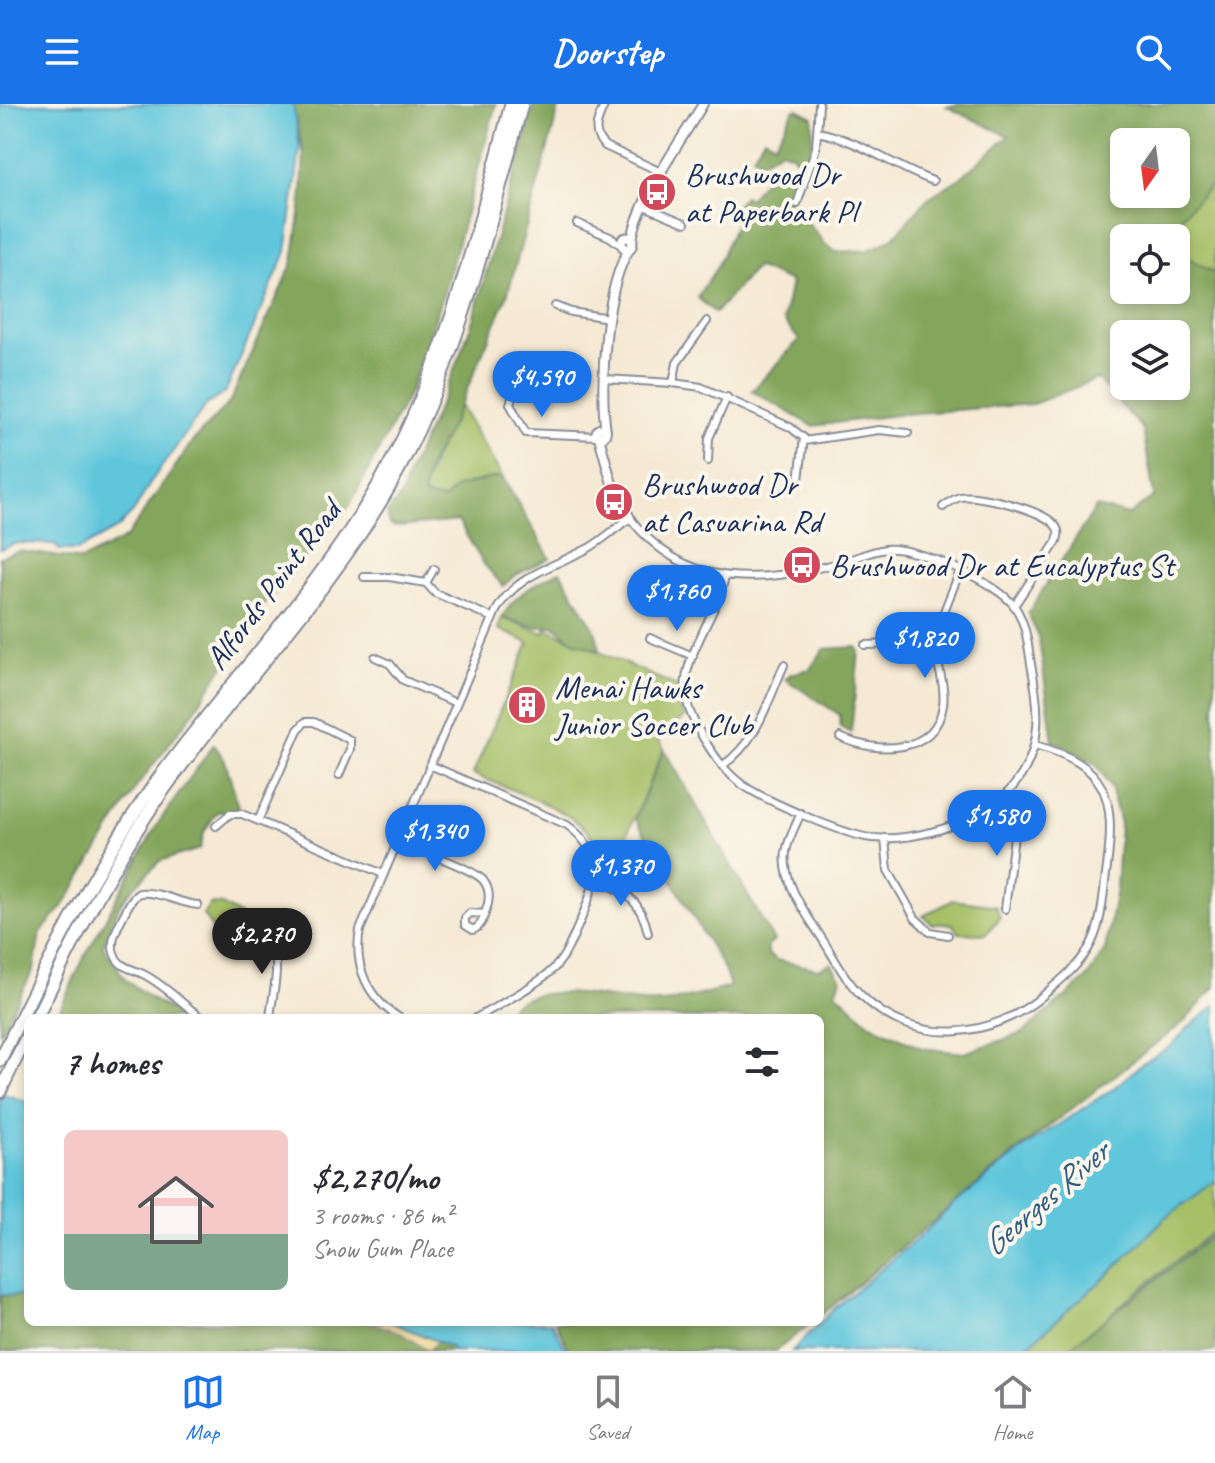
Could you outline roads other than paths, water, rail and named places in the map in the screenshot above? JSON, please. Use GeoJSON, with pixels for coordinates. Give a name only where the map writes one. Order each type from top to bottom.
{"type":"FeatureCollection","features":[{"type":"Feature","properties":{"kind":"highway","name":"Alfords Point Road"},"geometry":{"type":"LineString","coordinates":[[0,1060],[95,876],[139,806],[331,558],[391,462],[425,391],[453,316],[511,104]]}},
{"type":"Feature","properties":{"kind":"highway","name":"Alfords Point Road"},"geometry":{"type":"LineString","coordinates":[[38,1014],[100,891],[148,813],[187,758],[341,563],[401,467],[459,333],[522,104]]}},
{"type":"Feature","properties":{"kind":"highway"},"geometry":{"type":"LineString","coordinates":[[0,1092],[24,1042]]}},
{"type":"Feature","properties":{"kind":"street"},"geometry":{"type":"LineString","coordinates":[[605,104],[596,127],[601,144],[663,173]]}},
{"type":"Feature","properties":{"kind":"street"},"geometry":{"type":"LineString","coordinates":[[703,104],[626,243],[609,318],[600,433],[612,484],[630,518],[651,541],[669,555],[699,570],[725,576],[769,577],[840,563],[889,549],[916,552],[997,589],[1014,606],[1023,623],[1038,699],[1039,723],[1035,745],[1019,779],[995,805],[961,823],[885,838],[852,834],[748,788],[722,766],[688,706],[686,679],[725,576]]}},
{"type":"Feature","properties":{"kind":"street"},"geometry":{"type":"LineString","coordinates":[[797,204],[814,157],[819,104]]}},
{"type":"Feature","properties":{"kind":"street"},"geometry":{"type":"LineString","coordinates":[[817,132],[844,139],[933,181]]}},
{"type":"Feature","properties":{"kind":"street"},"geometry":{"type":"LineString","coordinates":[[644,206],[685,223]]}},
{"type":"Feature","properties":{"kind":"street"},"geometry":{"type":"LineString","coordinates":[[577,223],[626,243]]}},
{"type":"Feature","properties":{"kind":"street"},"geometry":{"type":"LineString","coordinates":[[555,306],[609,318]]}},
{"type":"Feature","properties":{"kind":"street"},"geometry":{"type":"LineString","coordinates":[[673,383],[677,363],[707,321]]}},
{"type":"Feature","properties":{"kind":"street"},"geometry":{"type":"LineString","coordinates":[[605,379],[701,387],[790,427],[801,434],[804,441],[799,480]]}},
{"type":"Feature","properties":{"kind":"street"},"geometry":{"type":"LineString","coordinates":[[517,383],[510,404],[526,433],[600,433]]}},
{"type":"Feature","properties":{"kind":"street"},"geometry":{"type":"LineString","coordinates":[[708,461],[709,438],[727,397]]}},
{"type":"Feature","properties":{"kind":"street"},"geometry":{"type":"LineString","coordinates":[[804,441],[879,430],[908,433]]}},
{"type":"Feature","properties":{"kind":"street"},"geometry":{"type":"LineString","coordinates":[[943,507],[959,498],[972,498],[1028,509],[1056,525],[1057,541],[1014,606]]}},
{"type":"Feature","properties":{"kind":"street"},"geometry":{"type":"LineString","coordinates":[[394,1014],[372,994],[365,980],[359,957],[362,924],[501,601],[515,586],[595,544],[630,518]]}},
{"type":"Feature","properties":{"kind":"street"},"geometry":{"type":"LineString","coordinates":[[426,583],[434,569]]}},
{"type":"Feature","properties":{"kind":"street"},"geometry":{"type":"LineString","coordinates":[[840,737],[854,743],[893,748],[912,744],[927,735],[938,721],[943,703],[934,643],[938,622],[960,571]]}},
{"type":"Feature","properties":{"kind":"street"},"geometry":{"type":"LineString","coordinates":[[364,577],[389,577],[426,583],[435,593],[493,618]]}},
{"type":"Feature","properties":{"kind":"street"},"geometry":{"type":"LineString","coordinates":[[650,638],[693,656]]}},
{"type":"Feature","properties":{"kind":"street"},"geometry":{"type":"LineString","coordinates":[[865,645],[934,643]]}},
{"type":"Feature","properties":{"kind":"street"},"geometry":{"type":"LineString","coordinates":[[375,657],[390,664],[403,680],[456,703]]}},
{"type":"Feature","properties":{"kind":"street"},"geometry":{"type":"LineString","coordinates":[[722,766],[740,752],[753,736],[784,665]]}},
{"type":"Feature","properties":{"kind":"street"},"geometry":{"type":"LineString","coordinates":[[258,821],[298,730],[305,722],[314,722],[350,740],[350,749],[339,775]]}},
{"type":"Feature","properties":{"kind":"street"},"geometry":{"type":"LineString","coordinates":[[801,813],[786,854],[789,880],[841,971],[856,990],[883,1013],[921,1029],[957,1032],[990,1027],[1025,1010],[1074,968],[1092,943],[1100,917],[1112,828],[1107,797],[1094,776],[1081,764],[1060,752],[1035,745]]}},
{"type":"Feature","properties":{"kind":"street"},"geometry":{"type":"LineString","coordinates":[[430,765],[567,825],[579,835],[594,865],[594,882],[569,947],[557,965],[483,1014]]}},
{"type":"Feature","properties":{"kind":"street"},"geometry":{"type":"LineString","coordinates":[[995,805],[1008,822],[1014,842],[1005,909]]}},
{"type":"Feature","properties":{"kind":"street"},"geometry":{"type":"LineString","coordinates":[[216,826],[234,814],[258,821],[383,874]]}},
{"type":"Feature","properties":{"kind":"street"},"geometry":{"type":"LineString","coordinates":[[885,838],[888,870],[915,918],[930,932],[948,935]]}},
{"type":"Feature","properties":{"kind":"street"},"geometry":{"type":"LineString","coordinates":[[397,841],[479,877],[489,895],[485,914]]}},
{"type":"Feature","properties":{"kind":"street"},"geometry":{"type":"LineString","coordinates":[[594,882],[615,886],[630,896],[643,915],[648,933]]}},
{"type":"Feature","properties":{"kind":"street"},"geometry":{"type":"LineString","coordinates":[[198,905],[139,893],[117,930],[113,948],[121,965],[150,978],[198,1014]]}},
{"type":"Feature","properties":{"kind":"street"},"geometry":{"type":"LineString","coordinates":[[254,928],[268,940],[276,958],[277,980],[271,1014]]}},
{"type":"Feature","properties":{"kind":"water"},"geometry":{"type":"Polygon","coordinates":[[[0,104],[293,104],[300,149],[286,252],[225,393],[207,404],[152,480],[134,511],[118,528],[78,550],[59,550],[55,544],[17,543],[0,549],[0,104]]]}},
{"type":"Feature","properties":{"kind":"water","name":"Georges River"},"geometry":{"type":"Polygon","coordinates":[[[1215,1006],[1215,1181],[1165,1218],[1112,1271],[1022,1351],[792,1351],[817,1326],[824,1326],[824,1319],[835,1308],[953,1205],[1029,1144],[1170,1047],[1215,1006]]]}},
{"type":"Feature","properties":{"kind":"water"},"geometry":{"type":"Polygon","coordinates":[[[0,1093],[24,1101],[24,1296],[0,1295],[0,1093]]]}},
{"type":"Feature","properties":{"kind":"water"},"geometry":{"type":"Polygon","coordinates":[[[401,1326],[553,1326],[567,1351],[452,1351],[451,1347],[401,1326]]]}},
{"type":"Feature","properties":{"kind":"place","name":"Brushwood Dr at Paperbark Pl"},"geometry":{"type":"Point","coordinates":[657,192]}},
{"type":"Feature","properties":{"kind":"place","name":"Brushwood Dr at Casuarina Rd"},"geometry":{"type":"Point","coordinates":[614,502]}},
{"type":"Feature","properties":{"kind":"place","name":"Brushwood Dr at Eucalyptus St"},"geometry":{"type":"Point","coordinates":[802,565]}},
{"type":"Feature","properties":{"kind":"place","name":"Menai Hawks Junior Soccer Club"},"geometry":{"type":"Point","coordinates":[527,705]}}]}
